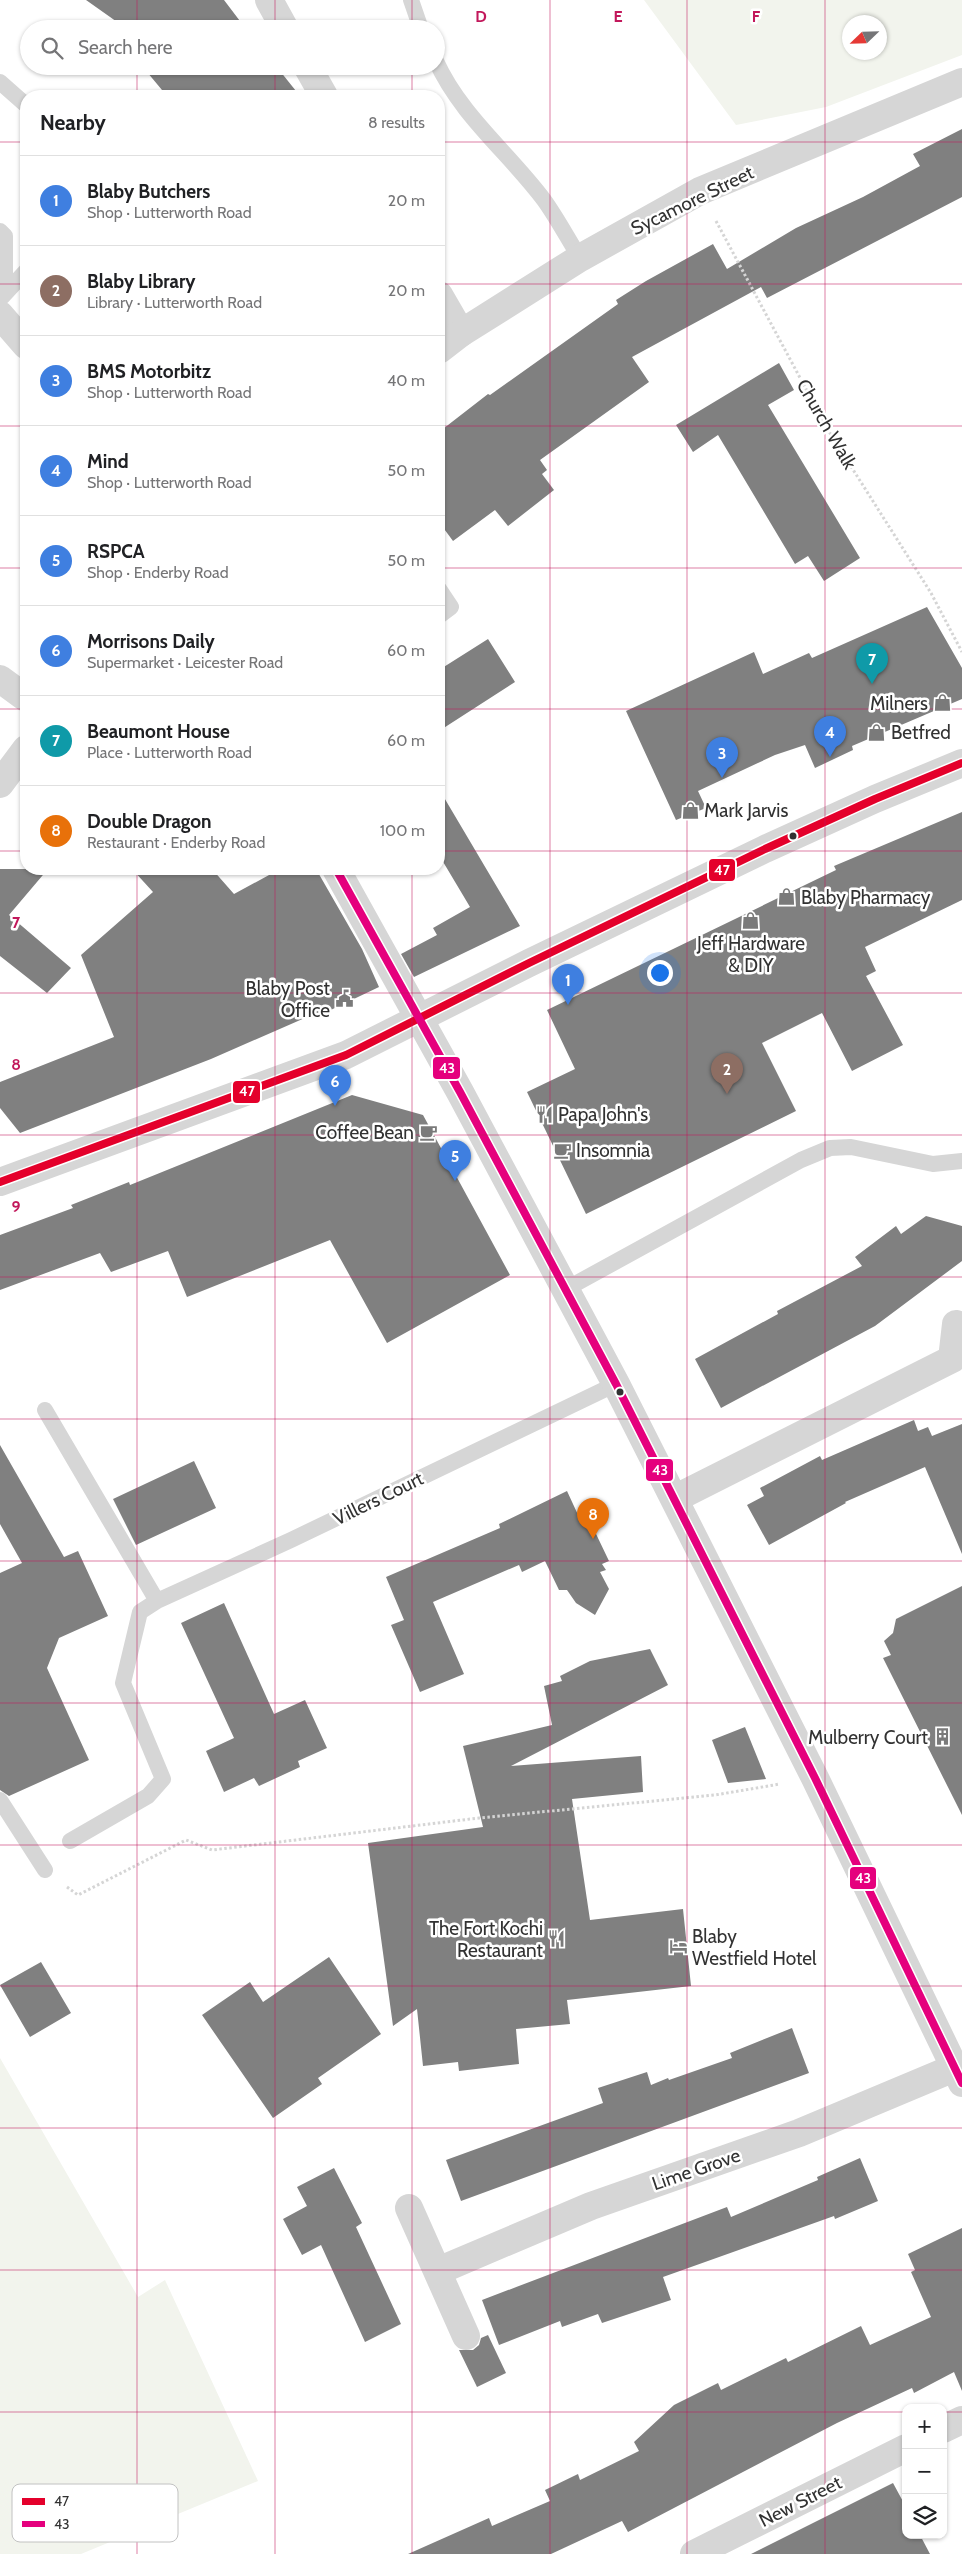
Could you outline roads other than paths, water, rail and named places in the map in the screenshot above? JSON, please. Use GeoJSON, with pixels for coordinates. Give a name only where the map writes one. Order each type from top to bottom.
{"type":"FeatureCollection","features":[{"type":"Feature","properties":{"kind":"street"},"geometry":{"type":"LineString","coordinates":[[268,0],[280,20]]}},
{"type":"Feature","properties":{"kind":"street"},"geometry":{"type":"LineString","coordinates":[[312,75],[321,90]]}},
{"type":"Feature","properties":{"kind":"street","name":"Sycamore Street"},"geometry":{"type":"LineString","coordinates":[[445,345],[461,333],[580,258],[700,192],[962,82]]}},
{"type":"Feature","properties":{"kind":"street"},"geometry":{"type":"LineString","coordinates":[[2,302],[20,334]]}},
{"type":"Feature","properties":{"kind":"street"},"geometry":{"type":"LineString","coordinates":[[445,305],[461,333]]}},
{"type":"Feature","properties":{"kind":"street"},"geometry":{"type":"LineString","coordinates":[[0,679],[20,694]]}},
{"type":"Feature","properties":{"kind":"street"},"geometry":{"type":"LineString","coordinates":[[0,784],[20,757]]}},
{"type":"Feature","properties":{"kind":"street"},"geometry":{"type":"LineString","coordinates":[[0,1182],[346,1055],[420,1020],[529,963],[765,849],[875,799],[962,763]]}},
{"type":"Feature","properties":{"kind":"street"},"geometry":{"type":"LineString","coordinates":[[339,875],[420,1020],[616,1384],[815,1778],[958,2075]]}},
{"type":"Feature","properties":{"kind":"street"},"geometry":{"type":"LineString","coordinates":[[674,1499],[957,1362],[956,1324]]}},
{"type":"Feature","properties":{"kind":"street","name":"Lime Grove"},"geometry":{"type":"LineString","coordinates":[[438,2271],[591,2206],[958,2075]]}},
{"type":"Feature","properties":{"kind":"street"},"geometry":{"type":"LineString","coordinates":[[409,2208],[466,2336]]}},
{"type":"Feature","properties":{"kind":"street"},"geometry":{"type":"LineString","coordinates":[[947,2427],[962,2420]]}},
{"type":"Feature","properties":{"kind":"street","name":"New Street"},"geometry":{"type":"LineString","coordinates":[[694,2554],[904,2449]]}},
{"type":"Feature","properties":{"kind":"lane"},"geometry":{"type":"LineString","coordinates":[[411,0],[419,20]]}},
{"type":"Feature","properties":{"kind":"lane"},"geometry":{"type":"LineString","coordinates":[[443,75],[477,124],[544,200],[580,258]]}},
{"type":"Feature","properties":{"kind":"lane"},"geometry":{"type":"LineString","coordinates":[[0,82],[20,100]]}},
{"type":"Feature","properties":{"kind":"lane"},"geometry":{"type":"LineString","coordinates":[[0,231],[5,236],[2,302]]}},
{"type":"Feature","properties":{"kind":"lane"},"geometry":{"type":"LineString","coordinates":[[2,302],[20,279]]}},
{"type":"Feature","properties":{"kind":"lane"},"geometry":{"type":"LineString","coordinates":[[445,598],[451,607],[445,612]]}},
{"type":"Feature","properties":{"kind":"lane"},"geometry":{"type":"LineString","coordinates":[[566,1289],[801,1160],[830,1148],[851,1147],[933,1164],[962,1161]]}},
{"type":"Feature","properties":{"kind":"lane","name":"Villers Court"},"geometry":{"type":"LineString","coordinates":[[70,1841],[148,1796],[163,1779],[123,1683],[140,1612],[157,1601],[292,1540],[616,1384]]}},
{"type":"Feature","properties":{"kind":"lane"},"geometry":{"type":"LineString","coordinates":[[45,1410],[157,1601]]}},
{"type":"Feature","properties":{"kind":"lane"},"geometry":{"type":"LineString","coordinates":[[0,1800],[45,1870]]}},
{"type":"Feature","properties":{"kind":"place","name":"Beaumont House"},"geometry":{"type":"Point","coordinates":[872,684]}},
{"type":"Feature","properties":{"kind":"place","name":"Milners"},"geometry":{"type":"Point","coordinates":[942,703]}},
{"type":"Feature","properties":{"kind":"place","name":"Betfred"},"geometry":{"type":"Point","coordinates":[877,732]}},
{"type":"Feature","properties":{"kind":"place","name":"Mind"},"geometry":{"type":"Point","coordinates":[830,757]}},
{"type":"Feature","properties":{"kind":"place","name":"BMS Motorbitz"},"geometry":{"type":"Point","coordinates":[722,778]}},
{"type":"Feature","properties":{"kind":"place","name":"Mark Jarvis"},"geometry":{"type":"Point","coordinates":[690,810]}},
{"type":"Feature","properties":{"kind":"place","name":"Blaby Pharmacy"},"geometry":{"type":"Point","coordinates":[787,897]}},
{"type":"Feature","properties":{"kind":"place","name":"Jeff Hardware & DIY"},"geometry":{"type":"Point","coordinates":[751,920]}},
{"type":"Feature","properties":{"kind":"place","name":"Blaby Post Office"},"geometry":{"type":"Point","coordinates":[344,999]}},
{"type":"Feature","properties":{"kind":"place","name":"Blaby Butchers"},"geometry":{"type":"Point","coordinates":[568,1005]}},
{"type":"Feature","properties":{"kind":"place","name":"Blaby Library"},"geometry":{"type":"Point","coordinates":[727,1094]}},
{"type":"Feature","properties":{"kind":"place","name":"Morrisons Daily"},"geometry":{"type":"Point","coordinates":[335,1106]}},
{"type":"Feature","properties":{"kind":"place","name":"Papa John's"},"geometry":{"type":"Point","coordinates":[544,1114]}},
{"type":"Feature","properties":{"kind":"place","name":"Coffee Bean"},"geometry":{"type":"Point","coordinates":[428,1132]}},
{"type":"Feature","properties":{"kind":"place","name":"Insomnia"},"geometry":{"type":"Point","coordinates":[562,1150]}},
{"type":"Feature","properties":{"kind":"place","name":"RSPCA"},"geometry":{"type":"Point","coordinates":[455,1181]}},
{"type":"Feature","properties":{"kind":"place","name":"Double Dragon"},"geometry":{"type":"Point","coordinates":[593,1539]}},
{"type":"Feature","properties":{"kind":"place","name":"Mulberry Court"},"geometry":{"type":"Point","coordinates":[942,1737]}},
{"type":"Feature","properties":{"kind":"place","name":"The Fort Kochi Restaurant"},"geometry":{"type":"Point","coordinates":[557,1939]}},
{"type":"Feature","properties":{"kind":"place","name":"Blaby Westfield Hotel"},"geometry":{"type":"Point","coordinates":[678,1947]}}]}
